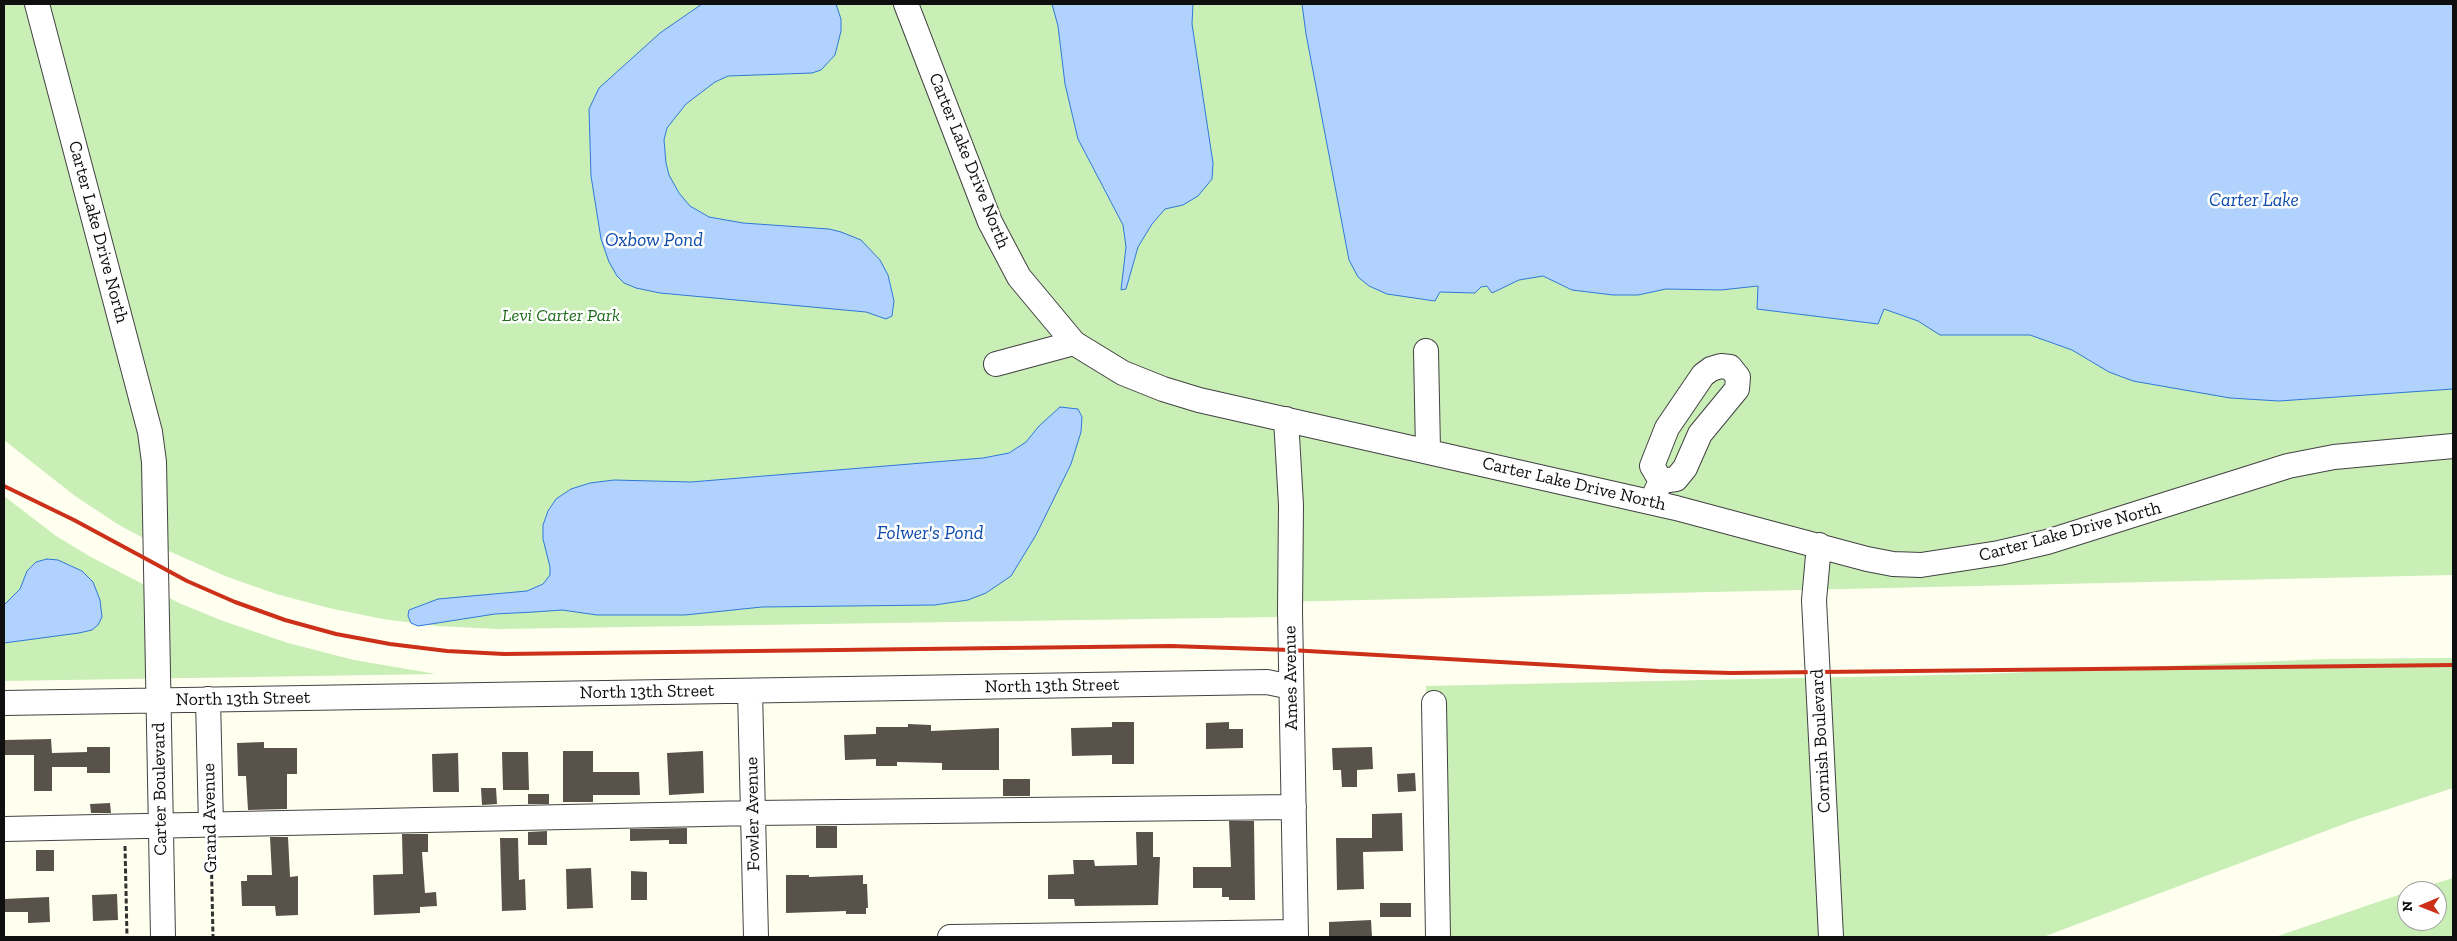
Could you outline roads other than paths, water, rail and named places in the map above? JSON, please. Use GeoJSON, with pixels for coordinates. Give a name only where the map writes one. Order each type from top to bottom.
{"type":"FeatureCollection","features":[{"type":"Feature","properties":{"kind":"street","name":"Carter Lake Drive North"},"geometry":{"type":"LineString","coordinates":[[37,4],[145,407],[154,462]]}},
{"type":"Feature","properties":{"kind":"street","name":"Carter Lake Drive North"},"geometry":{"type":"LineString","coordinates":[[906,4],[990,222],[1019,277],[1074,343],[1123,373],[1163,389],[1286,420],[1428,450],[1651,502],[1893,564],[1921,565],[1948,562],[2047,542],[2288,466],[2334,457],[2453,446]]}},
{"type":"Feature","properties":{"kind":"street"},"geometry":{"type":"LineString","coordinates":[[996,364],[1074,343]]}},
{"type":"Feature","properties":{"kind":"street"},"geometry":{"type":"LineString","coordinates":[[1426,351],[1428,450]]}},
{"type":"Feature","properties":{"kind":"street"},"geometry":{"type":"LineString","coordinates":[[1722,366],[1730,367],[1738,377],[1737,389],[1700,434],[1685,468],[1676,479],[1661,481],[1652,466],[1666,428],[1704,375],[1711,369],[1722,366]]}},
{"type":"Feature","properties":{"kind":"street","name":"Ames Avenue"},"geometry":{"type":"LineString","coordinates":[[1286,420],[1291,505],[1291,687],[1296,934]]}},
{"type":"Feature","properties":{"kind":"street","name":"Carter Boulevard"},"geometry":{"type":"LineString","coordinates":[[154,462],[162,937]]}},
{"type":"Feature","properties":{"kind":"street"},"geometry":{"type":"LineString","coordinates":[[1651,502],[1661,481]]}},
{"type":"Feature","properties":{"kind":"street","name":"Cornish Boulevard"},"geometry":{"type":"LineString","coordinates":[[1818,545],[1814,600],[1831,937]]}},
{"type":"Feature","properties":{"kind":"street","name":"North 13th Street"},"geometry":{"type":"LineString","coordinates":[[4,702],[1267,682],[1291,687]]}},
{"type":"Feature","properties":{"kind":"street","name":"Fowler Avenue"},"geometry":{"type":"LineString","coordinates":[[750,691],[756,937]]}},
{"type":"Feature","properties":{"kind":"street","name":"Grand Avenue"},"geometry":{"type":"LineString","coordinates":[[208,699],[211,826]]}},
{"type":"Feature","properties":{"kind":"street"},"geometry":{"type":"LineString","coordinates":[[1434,703],[1438,937]]}},
{"type":"Feature","properties":{"kind":"street"},"geometry":{"type":"LineString","coordinates":[[4,830],[753,813],[1294,808]]}},
{"type":"Feature","properties":{"kind":"street"},"geometry":{"type":"LineString","coordinates":[[950,937],[1296,934]]}},
{"type":"Feature","properties":{"kind":"water","name":"Oxbow Pond"},"geometry":{"type":"Polygon","coordinates":[[[702,4],[836,4],[841,19],[841,31],[835,55],[821,70],[812,73],[728,76],[715,82],[686,104],[667,128],[664,140],[669,175],[679,193],[690,206],[709,217],[743,223],[829,229],[861,240],[880,260],[888,275],[894,301],[892,316],[886,319],[866,312],[660,293],[636,288],[624,283],[617,276],[609,262],[601,239],[591,176],[589,109],[599,88],[660,33],[702,4]]]}},
{"type":"Feature","properties":{"kind":"water"},"geometry":{"type":"Polygon","coordinates":[[[1052,4],[1193,4],[1192,24],[1213,163],[1212,179],[1198,196],[1183,205],[1165,209],[1152,224],[1138,247],[1126,289],[1121,290],[1126,247],[1123,225],[1078,139],[1065,84],[1058,26],[1052,4]]]}},
{"type":"Feature","properties":{"kind":"water","name":"Carter Lake"},"geometry":{"type":"Polygon","coordinates":[[[1302,4],[2453,4],[2453,389],[2279,401],[2230,398],[2133,381],[2109,372],[2072,350],[2030,335],[1940,335],[1918,321],[1884,309],[1878,324],[1757,309],[1758,286],[1721,290],[1666,289],[1638,295],[1613,295],[1572,290],[1543,276],[1519,280],[1492,293],[1487,286],[1481,287],[1475,293],[1440,292],[1435,301],[1387,294],[1369,286],[1358,277],[1349,260],[1302,4]]]}},
{"type":"Feature","properties":{"kind":"water","name":"Folwer's Pond"},"geometry":{"type":"Polygon","coordinates":[[[1060,407],[1078,409],[1082,417],[1081,432],[1071,464],[1036,535],[1011,576],[986,593],[968,600],[935,605],[762,607],[685,615],[597,615],[562,610],[495,614],[418,626],[411,623],[408,616],[409,610],[438,599],[527,591],[543,584],[550,575],[550,567],[543,539],[543,525],[548,511],[556,499],[571,489],[590,483],[614,480],[691,482],[983,458],[1009,453],[1026,442],[1039,426],[1060,407]]]}},
{"type":"Feature","properties":{"kind":"water"},"geometry":{"type":"Polygon","coordinates":[[[47,559],[58,560],[82,571],[93,582],[100,600],[102,617],[98,625],[92,630],[79,633],[4,643],[4,605],[20,589],[27,571],[36,562],[47,559]]]}},
{"type":"Feature","properties":{"kind":"railway"},"geometry":{"type":"LineString","coordinates":[[4,486],[74,520],[187,581],[235,602],[285,620],[336,634],[390,644],[447,651],[504,654],[1171,646],[1290,650],[1658,671],[1731,673],[2453,665]]}},
{"type":"Feature","properties":{"kind":"park label","name":"Levi Carter Park"},"geometry":{"type":"Point","coordinates":[561,316]}}]}
